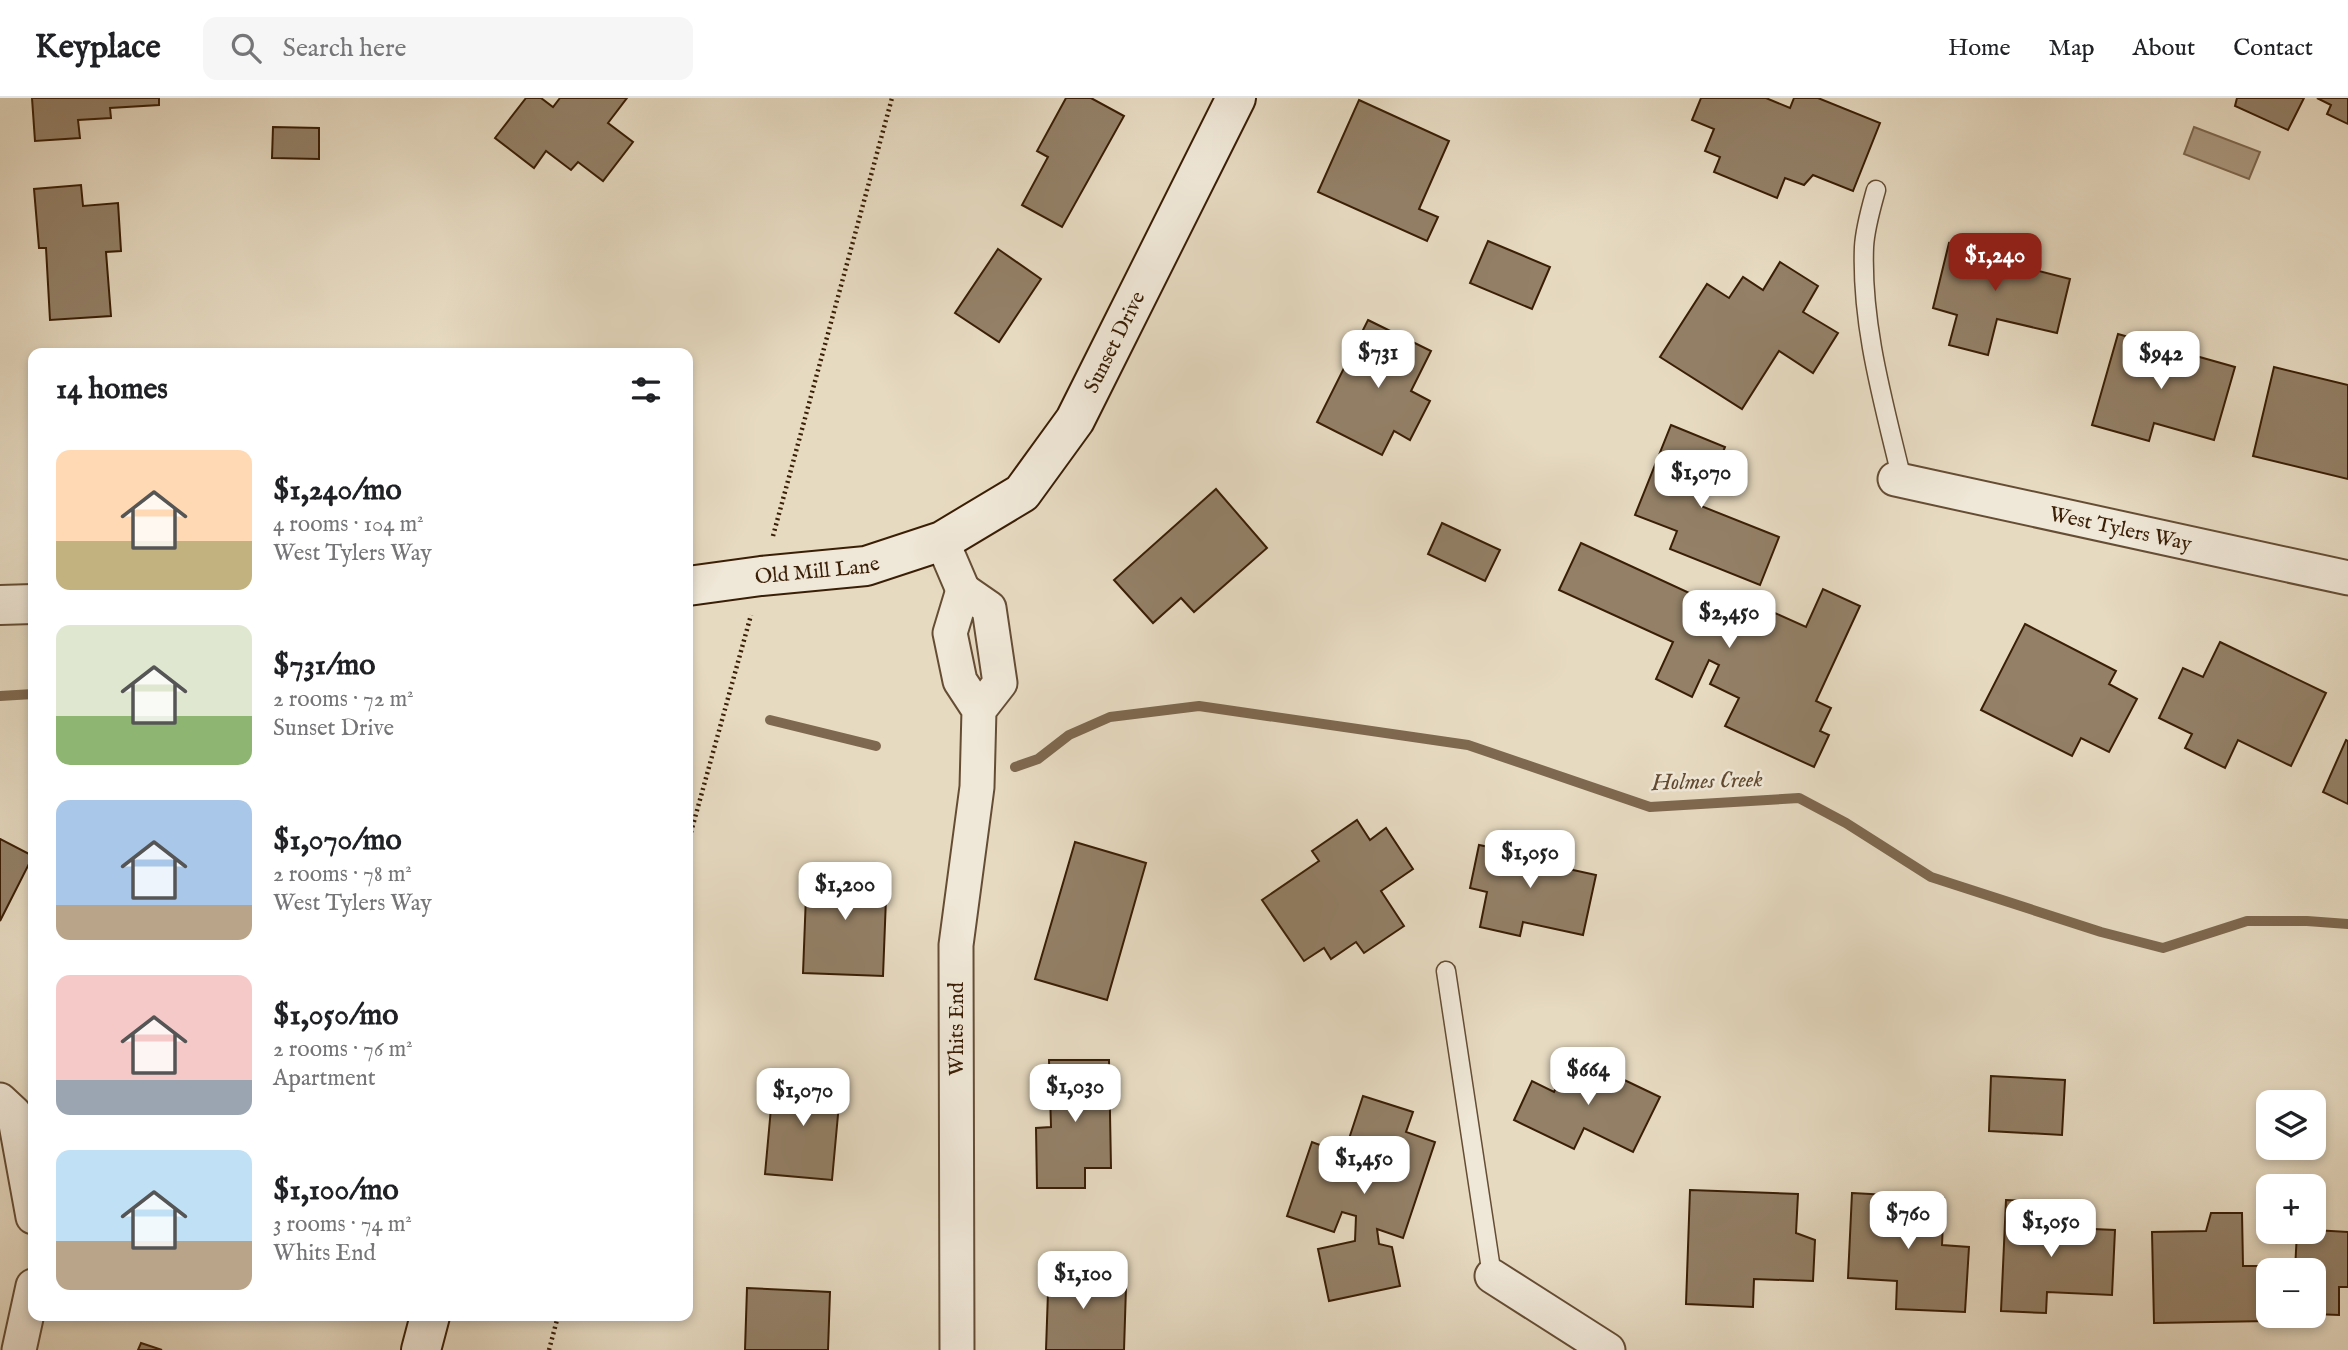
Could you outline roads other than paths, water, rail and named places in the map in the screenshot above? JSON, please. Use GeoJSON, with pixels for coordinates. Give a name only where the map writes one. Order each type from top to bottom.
{"type":"FeatureCollection","features":[{"type":"Feature","properties":{"kind":"main road","name":"Sunset Drive"},"geometry":{"type":"LineString","coordinates":[[943,541],[1022,493],[1075,420],[1236,98]]}},
{"type":"Feature","properties":{"kind":"main road","name":"Old Mill Lane"},"geometry":{"type":"LineString","coordinates":[[693,585],[866,566],[943,541]]}},
{"type":"Feature","properties":{"kind":"main road"},"geometry":{"type":"LineString","coordinates":[[0,605],[28,604]]}},
{"type":"Feature","properties":{"kind":"main road"},"geometry":{"type":"LineString","coordinates":[[421,1350],[429,1321]]}},
{"type":"Feature","properties":{"kind":"street","name":"West Tylers Way"},"geometry":{"type":"LineString","coordinates":[[1899,479],[2348,578]]}},
{"type":"Feature","properties":{"kind":"street","name":"Whits End"},"geometry":{"type":"LineString","coordinates":[[943,541],[963,590],[989,608],[1000,683],[979,710],[977,787],[956,945],[957,1350]]}},
{"type":"Feature","properties":{"kind":"street"},"geometry":{"type":"LineString","coordinates":[[0,1100],[14,1113],[28,1190]]}},
{"type":"Feature","properties":{"kind":"street"},"geometry":{"type":"LineString","coordinates":[[1492,1276],[1608,1350]]}},
{"type":"Feature","properties":{"kind":"street"},"geometry":{"type":"LineString","coordinates":[[19,1350],[28,1309]]}},
{"type":"Feature","properties":{"kind":"lane"},"geometry":{"type":"LineString","coordinates":[[1876,190],[1864,247],[1866,308],[1899,479]]}},
{"type":"Feature","properties":{"kind":"lane"},"geometry":{"type":"LineString","coordinates":[[1446,971],[1492,1276]]}},
{"type":"Feature","properties":{"kind":"waterway","name":"Holmes Creek"},"geometry":{"type":"LineString","coordinates":[[0,696],[28,694]]}},
{"type":"Feature","properties":{"kind":"waterway","name":"Holmes Creek"},"geometry":{"type":"LineString","coordinates":[[1015,767],[1038,759],[1069,735],[1110,717],[1199,706],[1468,745],[1650,807],[1799,798],[1846,823],[1931,877],[2101,932],[2163,948],[2247,921],[2348,924]]}},
{"type":"Feature","properties":{"kind":"waterway","name":"Holmes Creek"},"geometry":{"type":"LineString","coordinates":[[770,720],[876,746]]}}]}
